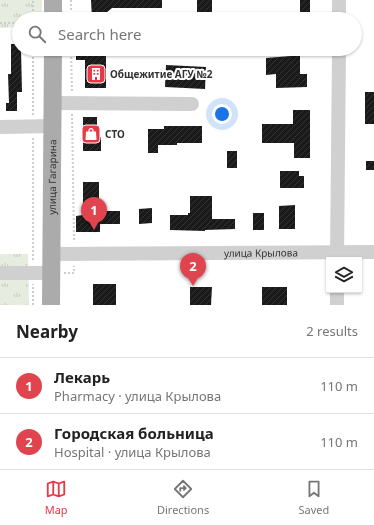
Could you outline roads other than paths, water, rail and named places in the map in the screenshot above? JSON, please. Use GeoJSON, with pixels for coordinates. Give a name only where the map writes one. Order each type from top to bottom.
{"type":"FeatureCollection","features":[{"type":"Feature","properties":{"kind":"main road"},"geometry":{"type":"LineString","coordinates":[[53,0],[53,12]]}},
{"type":"Feature","properties":{"kind":"main road","name":"улица Гагарина"},"geometry":{"type":"LineString","coordinates":[[51,305],[54,103],[53,56]]}},
{"type":"Feature","properties":{"kind":"street"},"geometry":{"type":"LineString","coordinates":[[339,0],[339,12]]}},
{"type":"Feature","properties":{"kind":"street"},"geometry":{"type":"LineString","coordinates":[[337,256],[339,56]]}},
{"type":"Feature","properties":{"kind":"street"},"geometry":{"type":"LineString","coordinates":[[54,103],[192,104]]}},
{"type":"Feature","properties":{"kind":"street"},"geometry":{"type":"LineString","coordinates":[[0,127],[53,126]]}},
{"type":"Feature","properties":{"kind":"street","name":"улица Крылова"},"geometry":{"type":"LineString","coordinates":[[52,254],[337,256],[374,252]]}},
{"type":"Feature","properties":{"kind":"street"},"geometry":{"type":"LineString","coordinates":[[0,273],[52,273]]}},
{"type":"Feature","properties":{"kind":"street"},"geometry":{"type":"LineString","coordinates":[[337,293],[337,305]]}},
{"type":"Feature","properties":{"kind":"place","name":"Общежитие АГУ №2"},"geometry":{"type":"Point","coordinates":[96,74]}},
{"type":"Feature","properties":{"kind":"place","name":"СТО"},"geometry":{"type":"Point","coordinates":[91,134]}},
{"type":"Feature","properties":{"kind":"place","name":"Лекарь"},"geometry":{"type":"Point","coordinates":[94,230]}},
{"type":"Feature","properties":{"kind":"place","name":"Городская больница"},"geometry":{"type":"Point","coordinates":[193,286]}}]}
